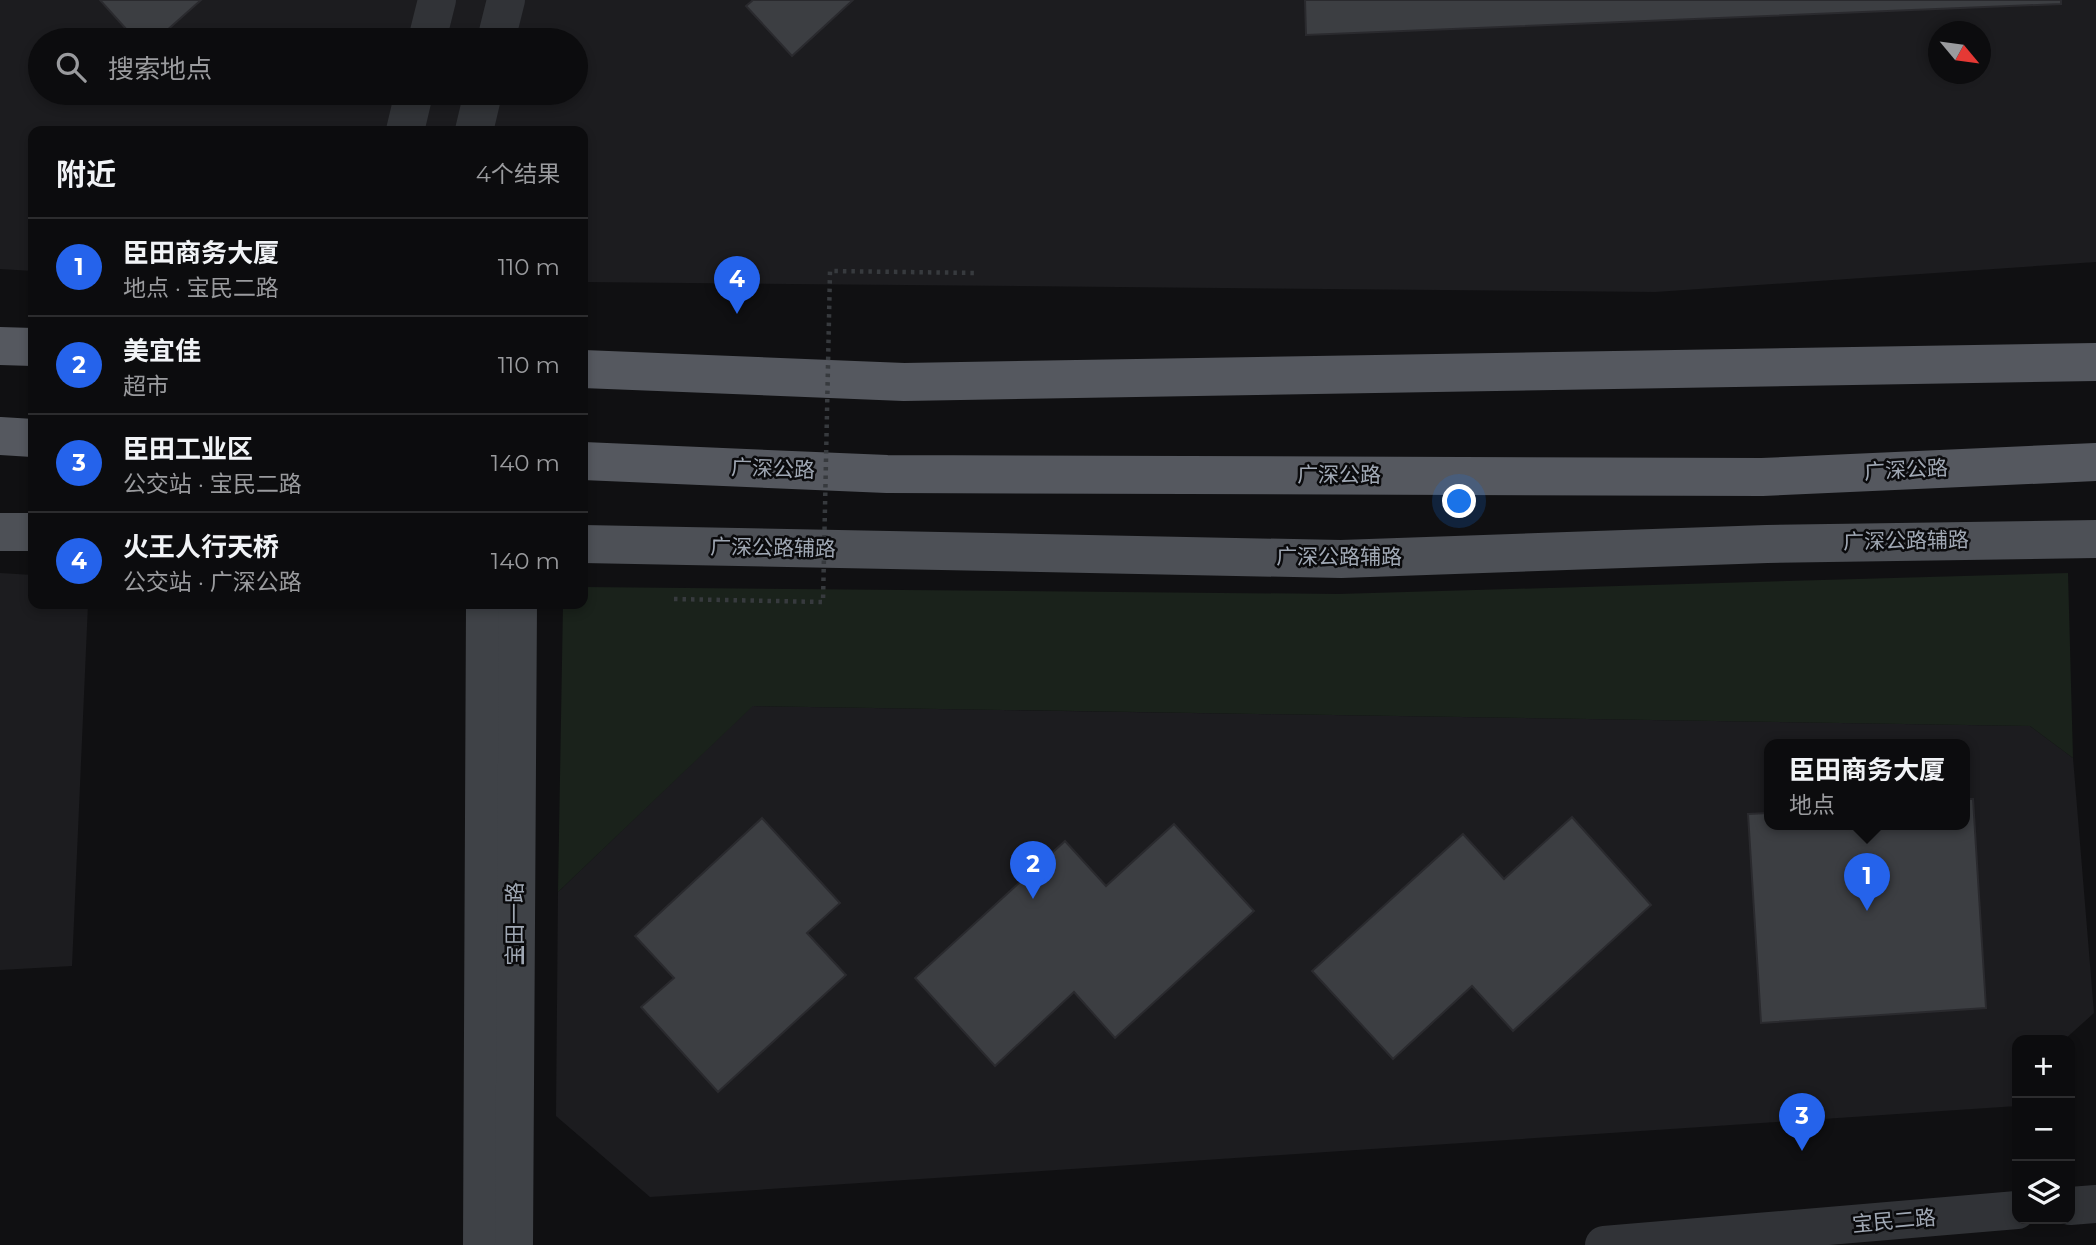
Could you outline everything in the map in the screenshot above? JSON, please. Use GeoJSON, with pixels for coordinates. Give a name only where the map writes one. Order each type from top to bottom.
{"type":"FeatureCollection","features":[{"type":"Feature","properties":{"kind":"highway"},"geometry":{"type":"LineString","coordinates":[[0,346],[28,347]]}},
{"type":"Feature","properties":{"kind":"highway"},"geometry":{"type":"LineString","coordinates":[[588,369],[904,382],[2094,362]]}},
{"type":"Feature","properties":{"kind":"highway"},"geometry":{"type":"LineString","coordinates":[[0,436],[28,438]]}},
{"type":"Feature","properties":{"kind":"highway","name":"广深公路"},"geometry":{"type":"LineString","coordinates":[[588,461],[887,474],[1762,477],[2096,462]]}},
{"type":"Feature","properties":{"kind":"main road"},"geometry":{"type":"LineString","coordinates":[[0,532],[28,532]]}},
{"type":"Feature","properties":{"kind":"main road","name":"广深公路辅路"},"geometry":{"type":"LineString","coordinates":[[588,544],[1341,559],[1767,544],[2096,539]]}},
{"type":"Feature","properties":{"kind":"main road","name":"宝田一路"},"geometry":{"type":"LineString","coordinates":[[485,609],[497,1234]]}},
{"type":"Feature","properties":{"kind":"main road","name":"宝田一路"},"geometry":{"type":"LineString","coordinates":[[497,1234],[518,609]]}},
{"type":"Feature","properties":{"kind":"street"},"geometry":{"type":"LineString","coordinates":[[430,28],[438,0]]}},
{"type":"Feature","properties":{"kind":"street"},"geometry":{"type":"LineString","coordinates":[[499,28],[506,0]]}},
{"type":"Feature","properties":{"kind":"street"},"geometry":{"type":"LineString","coordinates":[[406,126],[411,105]]}},
{"type":"Feature","properties":{"kind":"street"},"geometry":{"type":"LineString","coordinates":[[475,126],[480,105]]}},
{"type":"Feature","properties":{"kind":"street"},"geometry":{"type":"LineString","coordinates":[[2075,1206],[2096,1204]]}},
{"type":"Feature","properties":{"kind":"street","name":"宝民二路"},"geometry":{"type":"LineString","coordinates":[[1604,1245],[2012,1210]]}},
{"type":"Feature","properties":{"kind":"path"},"geometry":{"type":"LineString","coordinates":[[674,599],[823,602],[830,271],[977,274]]}},
{"type":"Feature","properties":{"kind":"shaded area"},"geometry":{"type":"Polygon","coordinates":[[[0,0],[2096,0],[2096,262],[1655,292],[588,282],[588,126],[28,126],[28,271],[0,269],[0,0]]]}},
{"type":"Feature","properties":{"kind":"shaded area"},"geometry":{"type":"Polygon","coordinates":[[[0,573],[28,575],[28,609],[88,609],[72,966],[0,970],[0,573]]]}},
{"type":"Feature","properties":{"kind":"shaded area"},"geometry":{"type":"Polygon","coordinates":[[[2068,573],[2073,758],[2030,726],[753,706],[558,892],[563,609],[588,609],[588,587],[1338,594],[2068,573]]]}},
{"type":"Feature","properties":{"kind":"shaded area"},"geometry":{"type":"Polygon","coordinates":[[[752,706],[2030,726],[2073,758],[2094,1013],[2070,1035],[2012,1035],[2012,1106],[650,1197],[556,1116],[558,892],[752,706]]]}},
{"type":"Feature","properties":{"kind":"building"},"geometry":{"type":"Polygon","coordinates":[[[100,0],[201,0],[170,28],[125,28],[100,0]]]}},
{"type":"Feature","properties":{"kind":"building"},"geometry":{"type":"Polygon","coordinates":[[[753,0],[853,0],[792,56],[746,6],[753,0]]]}},
{"type":"Feature","properties":{"kind":"building"},"geometry":{"type":"Polygon","coordinates":[[[1305,0],[2061,0],[2061,4],[1306,35],[1305,0]]]}},
{"type":"Feature","properties":{"kind":"building"},"geometry":{"type":"Polygon","coordinates":[[[1970,799],[1973,799],[1986,1008],[1761,1023],[1748,814],[1764,813],[1764,830],[1970,830],[1970,799]]]}},
{"type":"Feature","properties":{"kind":"building"},"geometry":{"type":"Polygon","coordinates":[[[1572,817],[1651,905],[1513,1031],[1472,986],[1393,1059],[1312,971],[1463,834],[1504,879],[1572,817]]]}},
{"type":"Feature","properties":{"kind":"building"},"geometry":{"type":"Polygon","coordinates":[[[762,818],[840,903],[807,933],[846,975],[718,1092],[641,1007],[674,978],[635,936],[762,818]]]}},
{"type":"Feature","properties":{"kind":"building"},"geometry":{"type":"Polygon","coordinates":[[[1174,824],[1254,911],[1115,1038],[1074,992],[995,1066],[915,978],[1065,841],[1106,886],[1174,824]]]}},
{"type":"Feature","properties":{"kind":"place","name":"火王人行天桥"},"geometry":{"type":"Point","coordinates":[737,314]}},
{"type":"Feature","properties":{"kind":"place","name":"美宜佳"},"geometry":{"type":"Point","coordinates":[1033,899]}},
{"type":"Feature","properties":{"kind":"place","name":"臣田商务大厦"},"geometry":{"type":"Point","coordinates":[1867,911]}},
{"type":"Feature","properties":{"kind":"place","name":"臣田工业区"},"geometry":{"type":"Point","coordinates":[1802,1151]}}]}
